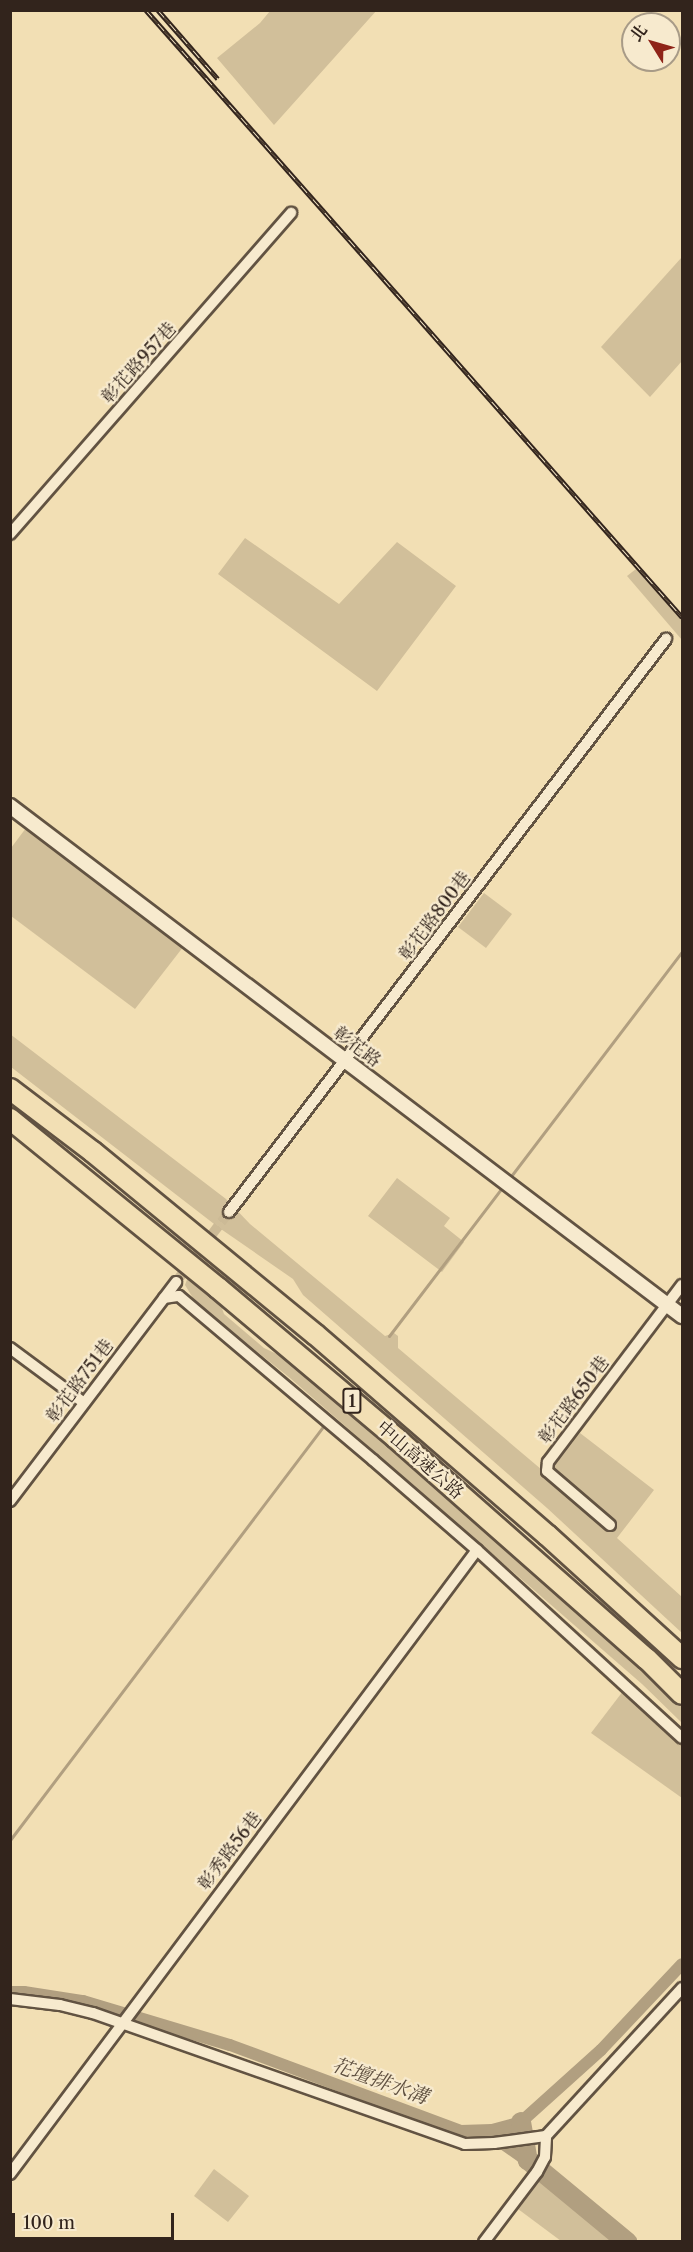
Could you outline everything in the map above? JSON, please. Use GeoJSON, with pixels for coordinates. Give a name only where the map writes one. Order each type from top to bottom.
{"type":"FeatureCollection","features":[{"type":"Feature","properties":{"kind":"highway","name":"中山高速公路"},"geometry":{"type":"LineString","coordinates":[[10,1089],[93,1152],[316,1335],[547,1535],[682,1658]]}},
{"type":"Feature","properties":{"kind":"highway","name":"中山高速公路"},"geometry":{"type":"LineString","coordinates":[[10,1119],[219,1288],[396,1438],[682,1694]]}},
{"type":"Feature","properties":{"kind":"street","name":"彰花路957巷"},"geometry":{"type":"LineString","coordinates":[[10,534],[291,213]]}},
{"type":"Feature","properties":{"kind":"street","name":"彰花路800巷"},"geometry":{"type":"LineString","coordinates":[[229,1212],[666,639]]}},
{"type":"Feature","properties":{"kind":"street","name":"彰花路"},"geometry":{"type":"LineString","coordinates":[[10,806],[682,1316]]}},
{"type":"Feature","properties":{"kind":"street","name":"彰花路751巷"},"geometry":{"type":"LineString","coordinates":[[10,1501],[176,1282]]}},
{"type":"Feature","properties":{"kind":"street","name":"彰花路650巷"},"geometry":{"type":"LineString","coordinates":[[610,1525],[547,1471],[548,1462],[682,1285]]}},
{"type":"Feature","properties":{"kind":"street"},"geometry":{"type":"LineString","coordinates":[[164,1298],[179,1296],[477,1550],[682,1738]]}},
{"type":"Feature","properties":{"kind":"street"},"geometry":{"type":"LineString","coordinates":[[10,1348],[84,1403]]}},
{"type":"Feature","properties":{"kind":"street","name":"彰秀路56巷"},"geometry":{"type":"LineString","coordinates":[[10,2174],[124,2025],[196,1923],[477,1550]]}},
{"type":"Feature","properties":{"kind":"street"},"geometry":{"type":"LineString","coordinates":[[484,2241],[537,2172],[544,2157],[546,2136],[682,1988]]}},
{"type":"Feature","properties":{"kind":"street"},"geometry":{"type":"LineString","coordinates":[[10,1999],[60,2005],[124,2025],[465,2144],[494,2143],[546,2136]]}},
{"type":"Feature","properties":{"kind":"shaded area"},"geometry":{"type":"Polygon","coordinates":[[[377,10],[274,125],[217,58],[260,23],[270,11],[377,10]]]}},
{"type":"Feature","properties":{"kind":"shaded area"},"geometry":{"type":"Polygon","coordinates":[[[682,257],[682,361],[650,397],[601,347],[682,257]]]}},
{"type":"Feature","properties":{"kind":"shaded area"},"geometry":{"type":"Polygon","coordinates":[[[245,538],[339,604],[397,542],[456,586],[377,691],[218,574],[245,538]]]}},
{"type":"Feature","properties":{"kind":"shaded area"},"geometry":{"type":"Polygon","coordinates":[[[636,569],[682,620],[682,640],[627,576],[636,569]]]}},
{"type":"Feature","properties":{"kind":"shaded area"},"geometry":{"type":"Polygon","coordinates":[[[33,826],[187,942],[135,1009],[11,916],[11,848],[26,828],[33,826]]]}},
{"type":"Feature","properties":{"kind":"shaded area"},"geometry":{"type":"Polygon","coordinates":[[[484,893],[512,914],[486,948],[458,927],[484,893]]]}},
{"type":"Feature","properties":{"kind":"shaded area"},"geometry":{"type":"Polygon","coordinates":[[[10,1034],[226,1199],[250,1224],[385,1336],[394,1333],[398,1336],[398,1348],[548,1475],[580,1433],[654,1490],[617,1538],[682,1597],[682,1633],[547,1508],[303,1295],[293,1279],[218,1227],[11,1067],[10,1034]]]}},
{"type":"Feature","properties":{"kind":"shaded area"},"geometry":{"type":"Polygon","coordinates":[[[397,1178],[450,1218],[444,1226],[464,1242],[442,1272],[368,1216],[397,1178]]]}},
{"type":"Feature","properties":{"kind":"shaded area"},"geometry":{"type":"Polygon","coordinates":[[[188,1277],[219,1300],[224,1314],[264,1348],[296,1363],[580,1611],[682,1707],[682,1723],[642,1684],[290,1378],[196,1303],[185,1285],[188,1277]]]}},
{"type":"Feature","properties":{"kind":"shaded area"},"geometry":{"type":"Polygon","coordinates":[[[630,1682],[682,1730],[682,1798],[591,1733],[630,1682]]]}},
{"type":"Feature","properties":{"kind":"shaded area"},"geometry":{"type":"Polygon","coordinates":[[[521,2122],[528,2160],[539,2172],[537,2175],[473,2130],[459,2126],[492,2130],[521,2122]]]}},
{"type":"Feature","properties":{"kind":"shaded area"},"geometry":{"type":"Polygon","coordinates":[[[214,2169],[249,2196],[228,2222],[194,2196],[214,2169]]]}},
{"type":"Feature","properties":{"kind":"shaded area"},"geometry":{"type":"Polygon","coordinates":[[[542,2177],[628,2241],[561,2241],[518,2209],[542,2177]]]}},
{"type":"Feature","properties":{"kind":"waterway"},"geometry":{"type":"LineString","coordinates":[[508,1180],[682,952]]}},
{"type":"Feature","properties":{"kind":"waterway"},"geometry":{"type":"LineString","coordinates":[[389,1336],[504,1185]]}},
{"type":"Feature","properties":{"kind":"waterway"},"geometry":{"type":"LineString","coordinates":[[10,1840],[325,1424]]}},
{"type":"Feature","properties":{"kind":"waterway","name":"花壇排水溝"},"geometry":{"type":"LineString","coordinates":[[10,1992],[83,2001],[230,2045],[461,2131],[492,2130],[521,2122],[601,2050],[682,1964]]}},
{"type":"Feature","properties":{"kind":"waterway"},"geometry":{"type":"LineString","coordinates":[[521,2122],[528,2160],[627,2242]]}},
{"type":"Feature","properties":{"kind":"tunnel"},"geometry":{"type":"LineString","coordinates":[[176,1282],[229,1212]]}},
{"type":"Feature","properties":{"kind":"railway"},"geometry":{"type":"LineString","coordinates":[[146,10],[682,617]]}},
{"type":"Feature","properties":{"kind":"railway"},"geometry":{"type":"LineString","coordinates":[[158,10],[218,79]]}}]}
